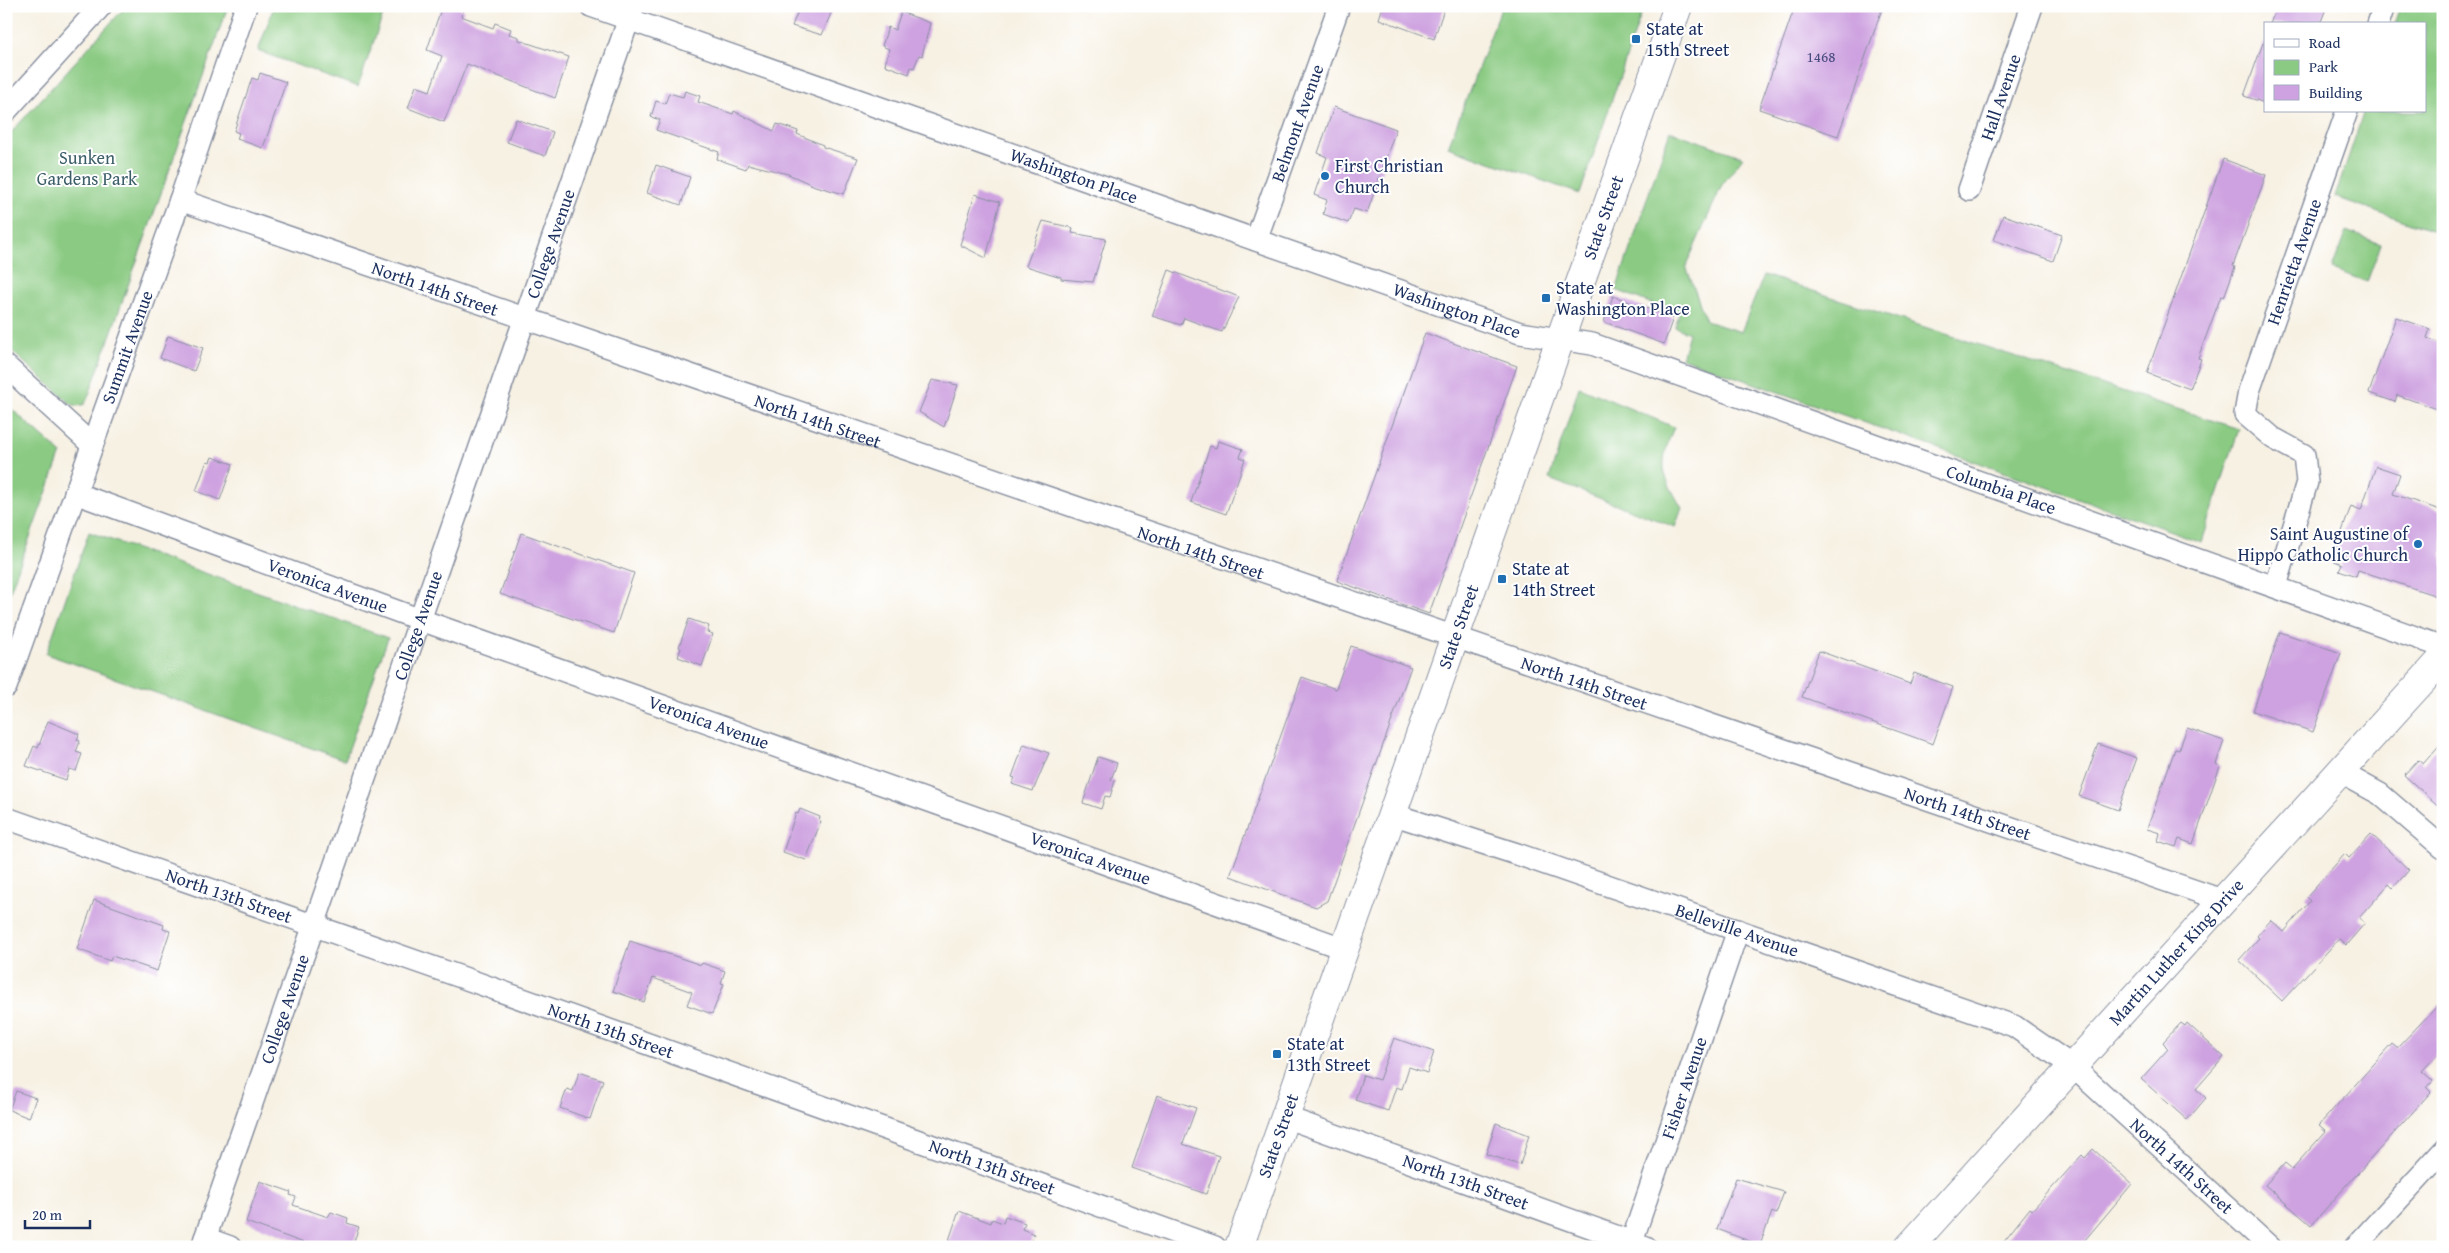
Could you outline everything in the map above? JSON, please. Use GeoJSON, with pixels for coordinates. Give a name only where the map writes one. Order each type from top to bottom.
{"type":"FeatureCollection","features":[{"type":"Feature","properties":{"kind":"main road","name":"State Street"},"geometry":{"type":"LineString","coordinates":[[1239,1247],[1678,6]]}},
{"type":"Feature","properties":{"kind":"main road","name":"Martin Luther King Drive"},"geometry":{"type":"LineString","coordinates":[[1910,1247],[2443,658]]}},
{"type":"Feature","properties":{"kind":"street"},"geometry":{"type":"LineString","coordinates":[[6,110],[101,6]]}},
{"type":"Feature","properties":{"kind":"street","name":"Summit Avenue"},"geometry":{"type":"LineString","coordinates":[[6,687],[180,200],[246,6]]}},
{"type":"Feature","properties":{"kind":"street","name":"Washington Place"},"geometry":{"type":"LineString","coordinates":[[590,6],[631,13],[1256,240],[1520,332],[1560,338]]}},
{"type":"Feature","properties":{"kind":"street","name":"Belmont Avenue"},"geometry":{"type":"LineString","coordinates":[[1256,240],[1339,6]]}},
{"type":"Feature","properties":{"kind":"street","name":"Hall Avenue"},"geometry":{"type":"LineString","coordinates":[[1968,190],[2032,6]]}},
{"type":"Feature","properties":{"kind":"street"},"geometry":{"type":"LineString","coordinates":[[2379,22],[2384,6]]}},
{"type":"Feature","properties":{"kind":"street","name":"College Avenue"},"geometry":{"type":"LineString","coordinates":[[204,1242],[631,13]]}},
{"type":"Feature","properties":{"kind":"street","name":"Henrietta Avenue"},"geometry":{"type":"LineString","coordinates":[[2276,586],[2307,482],[2304,455],[2273,438],[2245,414],[2249,391],[2347,112]]}},
{"type":"Feature","properties":{"kind":"street","name":"North 14th Street"},"geometry":{"type":"LineString","coordinates":[[180,200],[524,321],[1453,640],[2222,900]]}},
{"type":"Feature","properties":{"kind":"street","name":"Columbia Place"},"geometry":{"type":"LineString","coordinates":[[1560,338],[1592,344],[2443,647]]}},
{"type":"Feature","properties":{"kind":"street"},"geometry":{"type":"LineString","coordinates":[[6,366],[92,444]]}},
{"type":"Feature","properties":{"kind":"street","name":"Veronica Avenue"},"geometry":{"type":"LineString","coordinates":[[75,493],[421,620],[1344,949]]}},
{"type":"Feature","properties":{"kind":"street"},"geometry":{"type":"LineString","coordinates":[[2340,772],[2380,794],[2443,848]]}},
{"type":"Feature","properties":{"kind":"street","name":"Belleville Avenue"},"geometry":{"type":"LineString","coordinates":[[1392,814],[1517,854],[2014,1026],[2072,1066]]}},
{"type":"Feature","properties":{"kind":"street","name":"North 13th Street"},"geometry":{"type":"LineString","coordinates":[[6,818],[314,925],[1215,1247]]}},
{"type":"Feature","properties":{"kind":"street","name":"Fisher Avenue"},"geometry":{"type":"LineString","coordinates":[[1636,1245],[1738,930]]}},
{"type":"Feature","properties":{"kind":"street","name":"North 14th Street"},"geometry":{"type":"LineString","coordinates":[[2072,1066],[2270,1247]]}},
{"type":"Feature","properties":{"kind":"street","name":"North 13th Street"},"geometry":{"type":"LineString","coordinates":[[1285,1117],[1636,1245]]}},
{"type":"Feature","properties":{"kind":"street"},"geometry":{"type":"LineString","coordinates":[[2355,1247],[2443,1150]]}},
{"type":"Feature","properties":{"kind":"street"},"geometry":{"type":"LineString","coordinates":[[204,1242],[230,1247]]}},
{"type":"Feature","properties":{"kind":"green space","name":"Sunken Gardens Park"},"geometry":{"type":"Polygon","coordinates":[[[126,6],[228,6],[89,395],[85,404],[78,406],[71,404],[6,346],[6,138],[126,6]]]}},
{"type":"Feature","properties":{"kind":"green space"},"geometry":{"type":"Polygon","coordinates":[[[274,6],[386,6],[358,87],[258,51],[274,6]]]}},
{"type":"Feature","properties":{"kind":"green space"},"geometry":{"type":"Polygon","coordinates":[[[1502,6],[1644,6],[1580,194],[1448,147],[1502,6]]]}},
{"type":"Feature","properties":{"kind":"green space"},"geometry":{"type":"Polygon","coordinates":[[[2400,6],[2443,6],[2443,234],[2335,197],[2364,112],[2426,112],[2426,22],[2395,22],[2400,6]]]}},
{"type":"Feature","properties":{"kind":"green space"},"geometry":{"type":"Polygon","coordinates":[[[1670,131],[1743,157],[1722,185],[1686,266],[1706,321],[1741,332],[1764,275],[2239,429],[2202,542],[1682,358],[1689,333],[1675,327],[1679,314],[1616,290],[1670,131]]]}},
{"type":"Feature","properties":{"kind":"green space"},"geometry":{"type":"Polygon","coordinates":[[[2346,231],[2381,244],[2367,282],[2332,269],[2346,231]]]}},
{"type":"Feature","properties":{"kind":"green space"},"geometry":{"type":"Polygon","coordinates":[[[1579,387],[1674,427],[1666,451],[1664,469],[1670,486],[1682,508],[1675,527],[1549,479],[1579,387]]]}},
{"type":"Feature","properties":{"kind":"green space"},"geometry":{"type":"Polygon","coordinates":[[[6,404],[61,453],[6,602],[6,404]]]}},
{"type":"Feature","properties":{"kind":"green space"},"geometry":{"type":"Polygon","coordinates":[[[89,532],[388,638],[345,760],[46,654],[89,532]]]}},
{"type":"Feature","properties":{"kind":"building"},"geometry":{"type":"Polygon","coordinates":[[[442,6],[454,6],[464,10],[461,16],[493,28],[495,23],[511,29],[509,34],[519,37],[519,40],[569,57],[555,98],[467,64],[444,122],[408,108],[416,86],[430,91],[442,56],[427,50],[442,6]]]}},
{"type":"Feature","properties":{"kind":"building"},"geometry":{"type":"Polygon","coordinates":[[[800,6],[834,6],[822,35],[792,26],[800,6]]]}},
{"type":"Feature","properties":{"kind":"building"},"geometry":{"type":"Polygon","coordinates":[[[1383,6],[1445,6],[1434,39],[1379,19],[1383,6]]]}},
{"type":"Feature","properties":{"kind":"building"},"geometry":{"type":"Polygon","coordinates":[[[1795,6],[1883,6],[1838,136],[1759,109],[1795,6]]]}},
{"type":"Feature","properties":{"kind":"building"},"geometry":{"type":"Polygon","coordinates":[[[2277,6],[2327,6],[2321,22],[2271,22],[2277,6]]]}},
{"type":"Feature","properties":{"kind":"building"},"geometry":{"type":"Polygon","coordinates":[[[901,12],[930,23],[922,56],[919,55],[914,68],[911,67],[909,74],[885,65],[889,49],[882,46],[888,27],[895,30],[901,12]]]}},
{"type":"Feature","properties":{"kind":"building"},"geometry":{"type":"Polygon","coordinates":[[[2263,43],[2264,103],[2244,96],[2263,43]]]}},
{"type":"Feature","properties":{"kind":"building"},"geometry":{"type":"Polygon","coordinates":[[[260,73],[286,82],[263,148],[237,139],[239,133],[234,131],[252,78],[258,80],[260,73]]]}},
{"type":"Feature","properties":{"kind":"building"},"geometry":{"type":"Polygon","coordinates":[[[685,91],[700,96],[698,102],[733,114],[734,111],[774,131],[777,124],[798,131],[797,134],[823,145],[823,147],[858,158],[844,194],[815,186],[788,174],[748,164],[746,169],[717,159],[719,152],[656,130],[660,120],[651,117],[656,101],[665,104],[669,93],[683,97],[685,91]]]}},
{"type":"Feature","properties":{"kind":"building"},"geometry":{"type":"Polygon","coordinates":[[[1334,107],[1396,129],[1367,213],[1354,209],[1348,223],[1323,214],[1327,200],[1314,195],[1327,157],[1318,153],[1334,107]]]}},
{"type":"Feature","properties":{"kind":"building"},"geometry":{"type":"Polygon","coordinates":[[[516,119],[553,132],[545,156],[507,142],[516,119]]]}},
{"type":"Feature","properties":{"kind":"building"},"geometry":{"type":"Polygon","coordinates":[[[2223,159],[2266,175],[2233,266],[2235,267],[2224,297],[2221,296],[2198,358],[2201,359],[2190,389],[2147,373],[2223,159]]]}},
{"type":"Feature","properties":{"kind":"building"},"geometry":{"type":"Polygon","coordinates":[[[656,165],[690,177],[681,205],[647,193],[656,165]]]}},
{"type":"Feature","properties":{"kind":"building"},"geometry":{"type":"Polygon","coordinates":[[[975,194],[1000,202],[986,258],[960,245],[975,194]]]}},
{"type":"Feature","properties":{"kind":"building"},"geometry":{"type":"Polygon","coordinates":[[[2003,215],[2062,235],[2053,261],[1994,240],[2003,215]]]}},
{"type":"Feature","properties":{"kind":"building"},"geometry":{"type":"Polygon","coordinates":[[[1043,221],[1073,228],[1072,233],[1106,239],[1093,282],[1061,279],[1061,277],[1026,266],[1043,221]]]}},
{"type":"Feature","properties":{"kind":"building"},"geometry":{"type":"Polygon","coordinates":[[[1169,270],[1239,297],[1222,332],[1184,318],[1181,325],[1152,316],[1169,270]]]}},
{"type":"Feature","properties":{"kind":"building"},"geometry":{"type":"Polygon","coordinates":[[[1613,296],[1673,318],[1664,344],[1604,322],[1613,296]]]}},
{"type":"Feature","properties":{"kind":"building"},"geometry":{"type":"Polygon","coordinates":[[[2396,317],[2430,329],[2427,338],[2443,344],[2443,411],[2397,395],[2395,402],[2369,393],[2396,317]]]}},
{"type":"Feature","properties":{"kind":"building"},"geometry":{"type":"Polygon","coordinates":[[[1425,333],[1517,366],[1429,614],[1337,581],[1425,333]]]}},
{"type":"Feature","properties":{"kind":"building"},"geometry":{"type":"Polygon","coordinates":[[[168,336],[203,348],[194,371],[160,358],[168,336]]]}},
{"type":"Feature","properties":{"kind":"building"},"geometry":{"type":"Polygon","coordinates":[[[932,380],[958,385],[944,427],[919,412],[932,380]]]}},
{"type":"Feature","properties":{"kind":"building"},"geometry":{"type":"Polygon","coordinates":[[[1218,441],[1243,449],[1240,457],[1245,459],[1226,514],[1191,502],[1210,446],[1216,448],[1218,441]]]}},
{"type":"Feature","properties":{"kind":"building"},"geometry":{"type":"Polygon","coordinates":[[[212,457],[233,464],[220,500],[196,491],[207,461],[210,462],[212,457]]]}},
{"type":"Feature","properties":{"kind":"building"},"geometry":{"type":"Polygon","coordinates":[[[2376,466],[2400,474],[2393,494],[2443,511],[2443,598],[2358,570],[2356,576],[2339,570],[2342,564],[2332,560],[2351,506],[2361,510],[2376,466]]]}},
{"type":"Feature","properties":{"kind":"building"},"geometry":{"type":"Polygon","coordinates":[[[521,533],[634,573],[614,633],[500,594],[521,533]]]}},
{"type":"Feature","properties":{"kind":"building"},"geometry":{"type":"Polygon","coordinates":[[[689,619],[709,626],[707,632],[713,634],[702,666],[678,657],[681,648],[679,647],[689,619]]]}},
{"type":"Feature","properties":{"kind":"building"},"geometry":{"type":"Polygon","coordinates":[[[2280,632],[2341,653],[2313,732],[2253,711],[2280,632]]]}},
{"type":"Feature","properties":{"kind":"building"},"geometry":{"type":"Polygon","coordinates":[[[1351,646],[1411,667],[1327,901],[1316,907],[1230,876],[1302,677],[1336,689],[1351,646]]]}},
{"type":"Feature","properties":{"kind":"building"},"geometry":{"type":"Polygon","coordinates":[[[1819,651],[1910,684],[1914,673],[1953,687],[1933,744],[1802,697],[1819,651]]]}},
{"type":"Feature","properties":{"kind":"building"},"geometry":{"type":"Polygon","coordinates":[[[48,721],[79,734],[77,740],[80,741],[76,752],[82,754],[76,771],[69,769],[66,780],[26,766],[34,746],[38,748],[48,721]]]}},
{"type":"Feature","properties":{"kind":"building"},"geometry":{"type":"Polygon","coordinates":[[[2187,728],[2224,741],[2216,764],[2220,766],[2193,844],[2179,839],[2176,847],[2158,841],[2160,833],[2147,829],[2175,749],[2179,750],[2187,728]]]}},
{"type":"Feature","properties":{"kind":"building"},"geometry":{"type":"Polygon","coordinates":[[[2443,741],[2443,810],[2404,775],[2418,760],[2423,764],[2443,741]]]}},
{"type":"Feature","properties":{"kind":"building"},"geometry":{"type":"Polygon","coordinates":[[[1024,744],[1049,753],[1033,791],[1012,784],[1015,778],[1012,777],[1024,744]]]}},
{"type":"Feature","properties":{"kind":"building"},"geometry":{"type":"Polygon","coordinates":[[[2098,744],[2137,758],[2118,810],[2079,796],[2098,744]]]}},
{"type":"Feature","properties":{"kind":"building"},"geometry":{"type":"Polygon","coordinates":[[[1098,757],[1117,763],[1111,780],[1115,781],[1110,797],[1105,796],[1101,809],[1083,803],[1098,757]]]}},
{"type":"Feature","properties":{"kind":"building"},"geometry":{"type":"Polygon","coordinates":[[[800,809],[820,817],[819,821],[821,821],[806,860],[783,852],[796,813],[798,814],[800,809]]]}},
{"type":"Feature","properties":{"kind":"building"},"geometry":{"type":"Polygon","coordinates":[[[2371,834],[2409,870],[2393,888],[2389,884],[2359,918],[2365,923],[2346,945],[2339,939],[2282,1001],[2239,960],[2259,938],[2257,936],[2271,920],[2284,932],[2310,901],[2306,897],[2345,854],[2349,858],[2371,834]]]}},
{"type":"Feature","properties":{"kind":"building"},"geometry":{"type":"Polygon","coordinates":[[[94,900],[164,925],[163,929],[170,931],[157,971],[112,956],[110,961],[77,949],[94,900]]]}},
{"type":"Feature","properties":{"kind":"building"},"geometry":{"type":"Polygon","coordinates":[[[630,941],[701,965],[702,963],[725,971],[721,983],[724,984],[712,1014],[687,1005],[692,992],[653,978],[644,1002],[613,991],[630,941]]]}},
{"type":"Feature","properties":{"kind":"building"},"geometry":{"type":"Polygon","coordinates":[[[2443,1000],[2443,1049],[2422,1071],[2433,1081],[2427,1088],[2431,1092],[2311,1225],[2265,1185],[2285,1163],[2292,1169],[2326,1131],[2319,1125],[2392,1044],[2397,1048],[2443,1000]]]}},
{"type":"Feature","properties":{"kind":"building"},"geometry":{"type":"Polygon","coordinates":[[[2181,1023],[2185,1026],[2187,1023],[2224,1057],[2196,1089],[2206,1098],[2187,1120],[2141,1079],[2168,1049],[2163,1042],[2181,1023]]]}},
{"type":"Feature","properties":{"kind":"building"},"geometry":{"type":"Polygon","coordinates":[[[1394,1038],[1434,1052],[1427,1073],[1409,1067],[1402,1089],[1396,1087],[1388,1111],[1355,1100],[1363,1075],[1379,1080],[1394,1038]]]}},
{"type":"Feature","properties":{"kind":"building"},"geometry":{"type":"Polygon","coordinates":[[[579,1072],[603,1080],[590,1119],[560,1108],[567,1089],[573,1091],[579,1072]]]}},
{"type":"Feature","properties":{"kind":"building"},"geometry":{"type":"Polygon","coordinates":[[[16,1091],[36,1098],[29,1118],[9,1110],[16,1091]]]}},
{"type":"Feature","properties":{"kind":"building"},"geometry":{"type":"Polygon","coordinates":[[[1157,1095],[1196,1108],[1183,1144],[1219,1156],[1206,1194],[1132,1168],[1157,1095]]]}},
{"type":"Feature","properties":{"kind":"building"},"geometry":{"type":"Polygon","coordinates":[[[1496,1123],[1529,1135],[1520,1165],[1486,1154],[1496,1123]]]}},
{"type":"Feature","properties":{"kind":"building"},"geometry":{"type":"Polygon","coordinates":[[[2093,1149],[2132,1184],[2079,1247],[1999,1247],[2030,1208],[2032,1210],[2082,1155],[2085,1158],[2093,1149]]]}},
{"type":"Feature","properties":{"kind":"building"},"geometry":{"type":"Polygon","coordinates":[[[1736,1178],[1784,1192],[1776,1214],[1772,1212],[1760,1245],[1717,1229],[1736,1178]]]}},
{"type":"Feature","properties":{"kind":"building"},"geometry":{"type":"Polygon","coordinates":[[[260,1181],[291,1192],[290,1195],[296,1197],[293,1205],[328,1217],[331,1212],[348,1218],[347,1223],[359,1227],[352,1247],[315,1247],[246,1222],[260,1181]]]}},
{"type":"Feature","properties":{"kind":"building"},"geometry":{"type":"Polygon","coordinates":[[[959,1211],[991,1223],[992,1219],[1003,1223],[1005,1216],[1025,1223],[1022,1229],[1034,1234],[1030,1247],[959,1247],[948,1243],[959,1211]]]}},
{"type":"Feature","properties":{"kind":"place","name":"State at 15th Street"},"geometry":{"type":"Point","coordinates":[1636,39]}},
{"type":"Feature","properties":{"kind":"place","name":"First Christian Church"},"geometry":{"type":"Point","coordinates":[1325,176]}},
{"type":"Feature","properties":{"kind":"place","name":"State at Washington Place"},"geometry":{"type":"Point","coordinates":[1546,298]}},
{"type":"Feature","properties":{"kind":"place","name":"Saint Augustine of Hippo Catholic Church"},"geometry":{"type":"Point","coordinates":[2418,544]}},
{"type":"Feature","properties":{"kind":"place","name":"State at 14th Street"},"geometry":{"type":"Point","coordinates":[1502,579]}},
{"type":"Feature","properties":{"kind":"place","name":"State at 13th Street"},"geometry":{"type":"Point","coordinates":[1277,1054]}}]}
